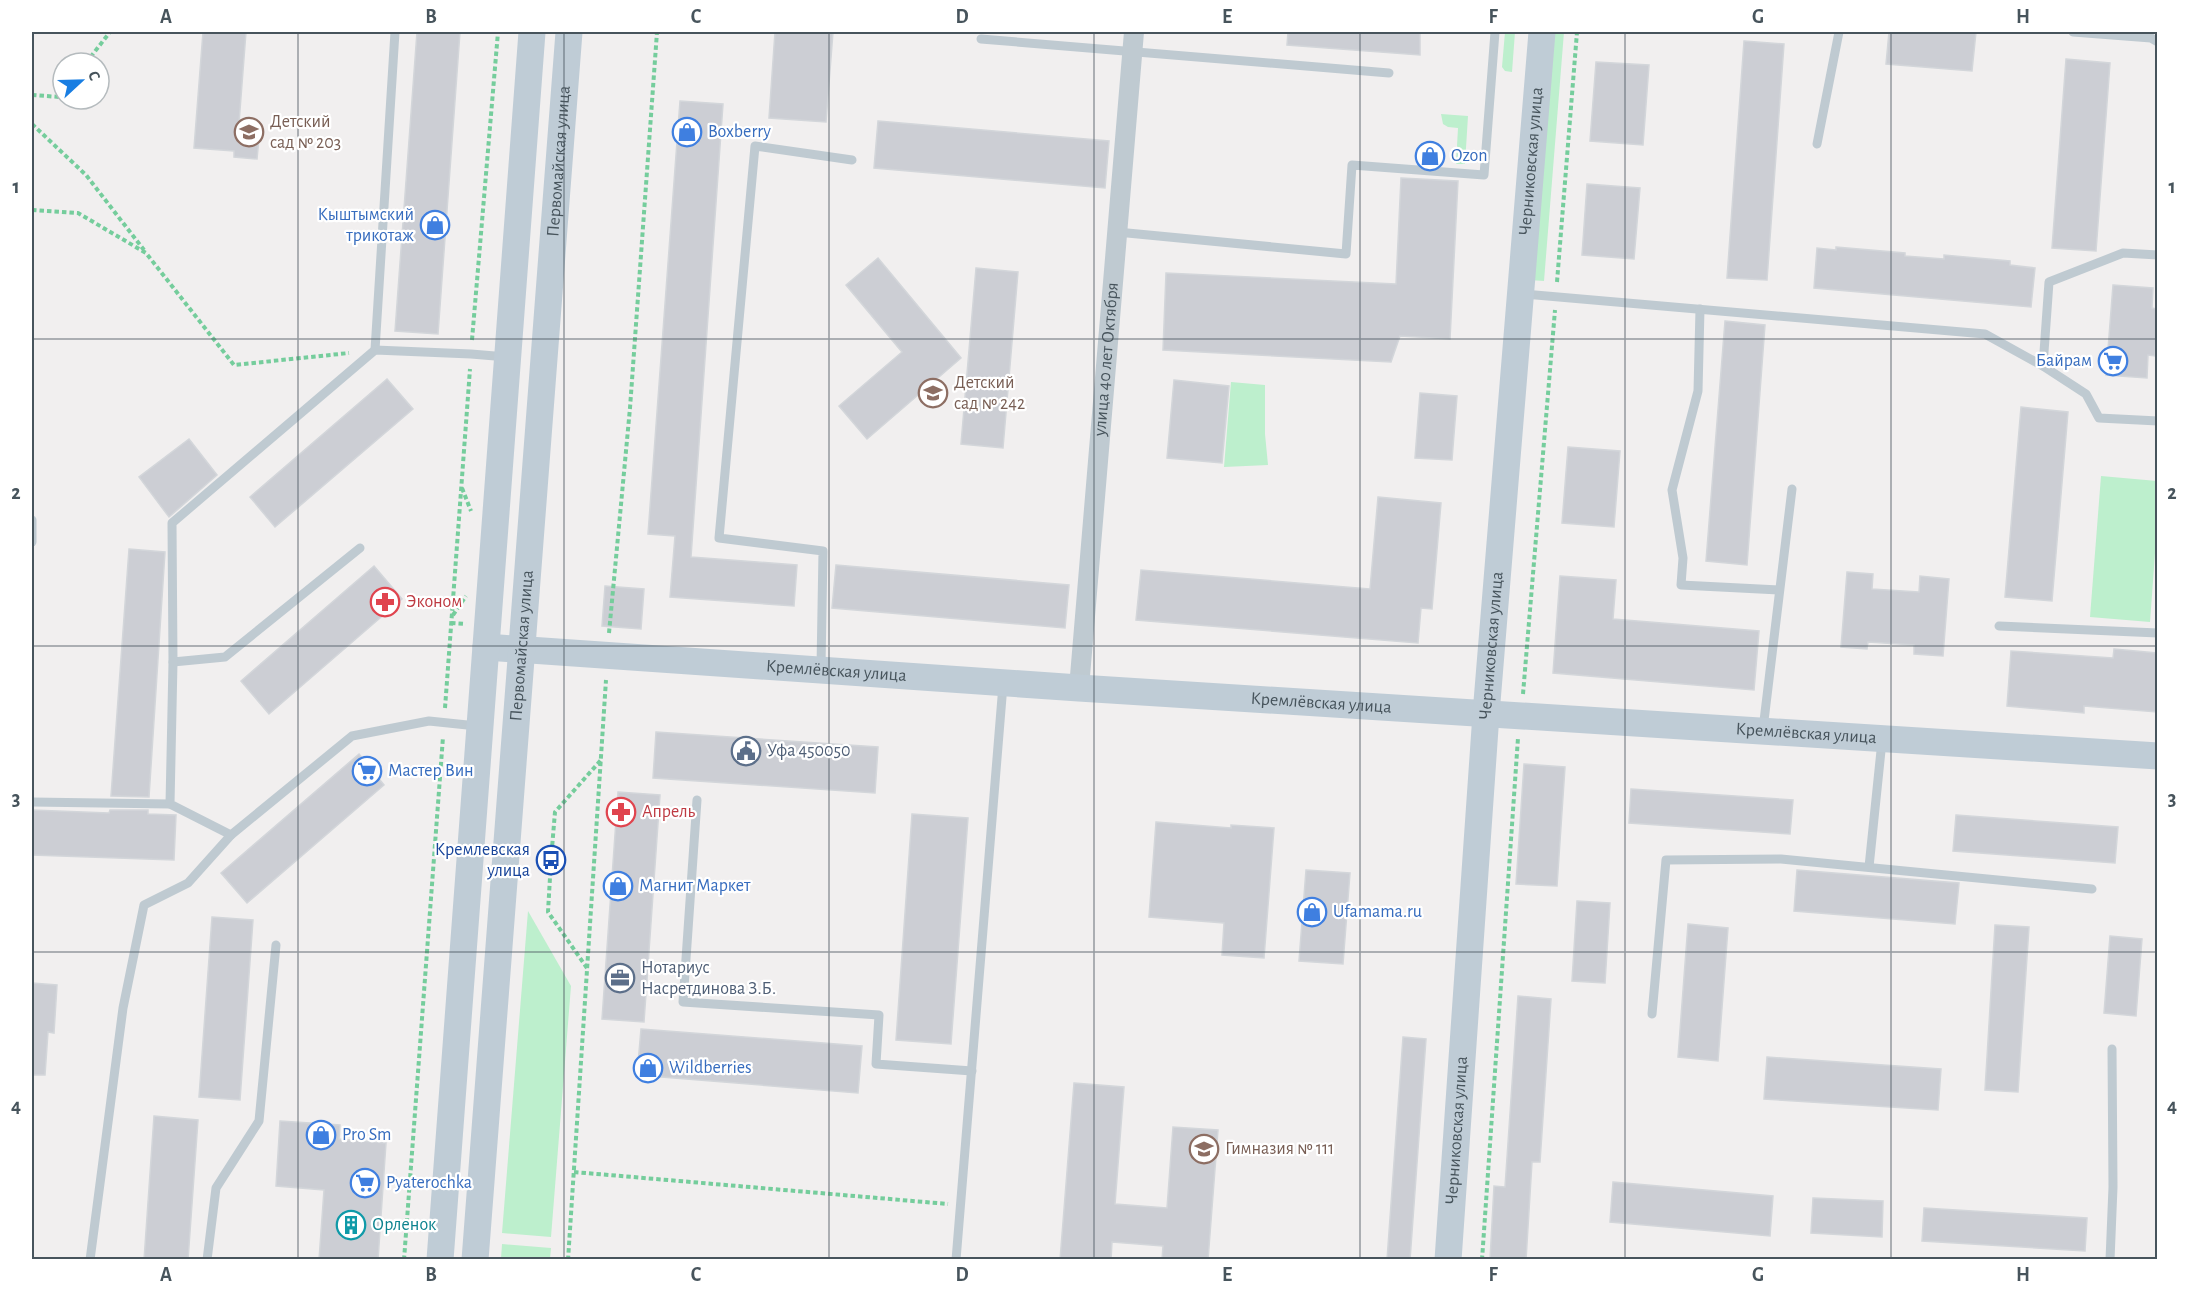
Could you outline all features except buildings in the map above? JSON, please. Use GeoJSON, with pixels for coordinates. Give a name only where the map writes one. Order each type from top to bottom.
{"type":"FeatureCollection","features":[{"type":"Feature","properties":{"kind":"street","name":"Первомайская улица"},"geometry":{"type":"LineString","coordinates":[[440,1260],[532,32]]}},
{"type":"Feature","properties":{"kind":"street","name":"Первомайская улица"},"geometry":{"type":"LineString","coordinates":[[475,1260],[569,32]]}},
{"type":"Feature","properties":{"kind":"street","name":"улица 40 лет Октября"},"geometry":{"type":"LineString","coordinates":[[1079,688],[1134,32]]}},
{"type":"Feature","properties":{"kind":"street","name":"Черниковская улица"},"geometry":{"type":"LineString","coordinates":[[1448,1260],[1486,714],[1542,32]]}},
{"type":"Feature","properties":{"kind":"street","name":"Кремлёвская улица"},"geometry":{"type":"LineString","coordinates":[[486,647],[1079,688],[2157,756]]}},
{"type":"Feature","properties":{"kind":"lane"},"geometry":{"type":"LineString","coordinates":[[375,350],[395,32]]}},
{"type":"Feature","properties":{"kind":"lane"},"geometry":{"type":"LineString","coordinates":[[1117,232],[1346,254],[1352,165],[1484,175],[1495,32]]}},
{"type":"Feature","properties":{"kind":"lane"},"geometry":{"type":"LineString","coordinates":[[1817,144],[1839,32]]}},
{"type":"Feature","properties":{"kind":"lane"},"geometry":{"type":"LineString","coordinates":[[2073,32],[2153,37]]}},
{"type":"Feature","properties":{"kind":"lane"},"geometry":{"type":"LineString","coordinates":[[981,39],[1389,73]]}},
{"type":"Feature","properties":{"kind":"lane"},"geometry":{"type":"LineString","coordinates":[[821,669],[823,551],[719,538],[755,146],[852,160]]}},
{"type":"Feature","properties":{"kind":"lane"},"geometry":{"type":"LineString","coordinates":[[2043,366],[2049,282],[2123,253],[2157,255]]}},
{"type":"Feature","properties":{"kind":"lane"},"geometry":{"type":"LineString","coordinates":[[1521,294],[1985,334],[2043,366],[2086,394],[2099,417],[2157,421]]}},
{"type":"Feature","properties":{"kind":"lane"},"geometry":{"type":"LineString","coordinates":[[1700,309],[1698,391],[1672,490],[1683,558],[1681,585],[1779,590]]}},
{"type":"Feature","properties":{"kind":"lane"},"geometry":{"type":"LineString","coordinates":[[170,804],[173,662],[172,524],[375,350],[507,357]]}},
{"type":"Feature","properties":{"kind":"lane"},"geometry":{"type":"LineString","coordinates":[[1763,731],[1792,489]]}},
{"type":"Feature","properties":{"kind":"lane"},"geometry":{"type":"LineString","coordinates":[[32,520],[32,542]]}},
{"type":"Feature","properties":{"kind":"lane"},"geometry":{"type":"LineString","coordinates":[[173,662],[225,657],[360,548]]}},
{"type":"Feature","properties":{"kind":"lane"},"geometry":{"type":"LineString","coordinates":[[1999,626],[2157,633]]}},
{"type":"Feature","properties":{"kind":"lane"},"geometry":{"type":"LineString","coordinates":[[956,1260],[1003,682]]}},
{"type":"Feature","properties":{"kind":"lane"},"geometry":{"type":"LineString","coordinates":[[90,1260],[123,1008],[144,905],[188,883],[231,835],[352,736],[429,722],[480,726]]}},
{"type":"Feature","properties":{"kind":"lane"},"geometry":{"type":"LineString","coordinates":[[1869,867],[1882,738]]}},
{"type":"Feature","properties":{"kind":"lane"},"geometry":{"type":"LineString","coordinates":[[697,800],[683,1002],[879,1015],[876,1064],[972,1071]]}},
{"type":"Feature","properties":{"kind":"lane"},"geometry":{"type":"LineString","coordinates":[[32,802],[170,804],[231,835]]}},
{"type":"Feature","properties":{"kind":"lane"},"geometry":{"type":"LineString","coordinates":[[1652,1014],[1666,860],[1781,859],[2092,889]]}},
{"type":"Feature","properties":{"kind":"lane"},"geometry":{"type":"LineString","coordinates":[[207,1260],[216,1188],[259,1121],[276,945]]}},
{"type":"Feature","properties":{"kind":"lane"},"geometry":{"type":"LineString","coordinates":[[2110,1260],[2113,1187],[2112,1048]]}},
{"type":"Feature","properties":{"kind":"path"},"geometry":{"type":"LineString","coordinates":[[95,51],[110,32]]}},
{"type":"Feature","properties":{"kind":"path"},"geometry":{"type":"LineString","coordinates":[[404,1260],[471,354],[498,32]]}},
{"type":"Feature","properties":{"kind":"path"},"geometry":{"type":"LineString","coordinates":[[1482,1260],[1520,716],[1577,32]]}},
{"type":"Feature","properties":{"kind":"path"},"geometry":{"type":"LineString","coordinates":[[32,95],[51,96]]}},
{"type":"Feature","properties":{"kind":"path"},"geometry":{"type":"LineString","coordinates":[[32,124],[86,175],[234,365],[375,350]]}},
{"type":"Feature","properties":{"kind":"path"},"geometry":{"type":"LineString","coordinates":[[32,210],[78,213],[146,253]]}},
{"type":"Feature","properties":{"kind":"path"},"geometry":{"type":"LineString","coordinates":[[587,968],[548,912],[551,860],[555,812],[602,759]]}},
{"type":"Feature","properties":{"kind":"path"},"geometry":{"type":"LineString","coordinates":[[574,1172],[961,1205]]}},
{"type":"Feature","properties":{"kind":"green space"},"geometry":{"type":"Polygon","coordinates":[[[1505,32],[1515,32],[1512,72],[1505,71],[1502,67],[1505,32]]]}},
{"type":"Feature","properties":{"kind":"green space"},"geometry":{"type":"Polygon","coordinates":[[[1550,32],[1564,32],[1544,281],[1529,280],[1550,32]]]}},
{"type":"Feature","properties":{"kind":"green space"},"geometry":{"type":"Polygon","coordinates":[[[1441,114],[1468,116],[1465,164],[1456,164],[1458,128],[1443,124],[1441,114]]]}},
{"type":"Feature","properties":{"kind":"green space"},"geometry":{"type":"Polygon","coordinates":[[[1231,382],[1265,385],[1265,434],[1268,465],[1224,467],[1231,382]]]}},
{"type":"Feature","properties":{"kind":"green space"},"geometry":{"type":"Polygon","coordinates":[[[2101,476],[2157,481],[2157,526],[2150,622],[2090,617],[2101,476]]]}},
{"type":"Feature","properties":{"kind":"green space"},"geometry":{"type":"Polygon","coordinates":[[[528,911],[571,986],[551,1237],[502,1233],[528,911]]]}},
{"type":"Feature","properties":{"kind":"green space"},"geometry":{"type":"Polygon","coordinates":[[[502,1244],[551,1248],[550,1259],[501,1259],[502,1244]]]}},
{"type":"Feature","properties":{"kind":"place","name":"Детский сад № 203"},"geometry":{"type":"Point","coordinates":[249,132]}},
{"type":"Feature","properties":{"kind":"place","name":"Boxberry"},"geometry":{"type":"Point","coordinates":[687,132]}},
{"type":"Feature","properties":{"kind":"place","name":"Ozon"},"geometry":{"type":"Point","coordinates":[1430,156]}},
{"type":"Feature","properties":{"kind":"place","name":"Кыштымский трикотаж"},"geometry":{"type":"Point","coordinates":[435,225]}},
{"type":"Feature","properties":{"kind":"place","name":"Байрам"},"geometry":{"type":"Point","coordinates":[2113,361]}},
{"type":"Feature","properties":{"kind":"place","name":"Детский сад № 242"},"geometry":{"type":"Point","coordinates":[933,393]}},
{"type":"Feature","properties":{"kind":"place","name":"Эконом"},"geometry":{"type":"Point","coordinates":[385,602]}},
{"type":"Feature","properties":{"kind":"place","name":"Уфа 450050"},"geometry":{"type":"Point","coordinates":[746,751]}},
{"type":"Feature","properties":{"kind":"place","name":"Мастер Вин"},"geometry":{"type":"Point","coordinates":[367,771]}},
{"type":"Feature","properties":{"kind":"place","name":"Апрель"},"geometry":{"type":"Point","coordinates":[621,812]}},
{"type":"Feature","properties":{"kind":"place","name":"Кремлевская улица"},"geometry":{"type":"Point","coordinates":[551,860]}},
{"type":"Feature","properties":{"kind":"place","name":"Магнит Маркет"},"geometry":{"type":"Point","coordinates":[618,886]}},
{"type":"Feature","properties":{"kind":"place","name":"Ufamama.ru"},"geometry":{"type":"Point","coordinates":[1312,912]}},
{"type":"Feature","properties":{"kind":"place","name":"Нотариус Насретдинова З.Б."},"geometry":{"type":"Point","coordinates":[620,978]}},
{"type":"Feature","properties":{"kind":"place","name":"Wildberries"},"geometry":{"type":"Point","coordinates":[648,1068]}},
{"type":"Feature","properties":{"kind":"place","name":"Pro Sm"},"geometry":{"type":"Point","coordinates":[321,1135]}},
{"type":"Feature","properties":{"kind":"place","name":"Гимназия № 111"},"geometry":{"type":"Point","coordinates":[1204,1149]}},
{"type":"Feature","properties":{"kind":"place","name":"Pyaterochka"},"geometry":{"type":"Point","coordinates":[365,1183]}},
{"type":"Feature","properties":{"kind":"place","name":"Орленок"},"geometry":{"type":"Point","coordinates":[351,1225]}}]}
